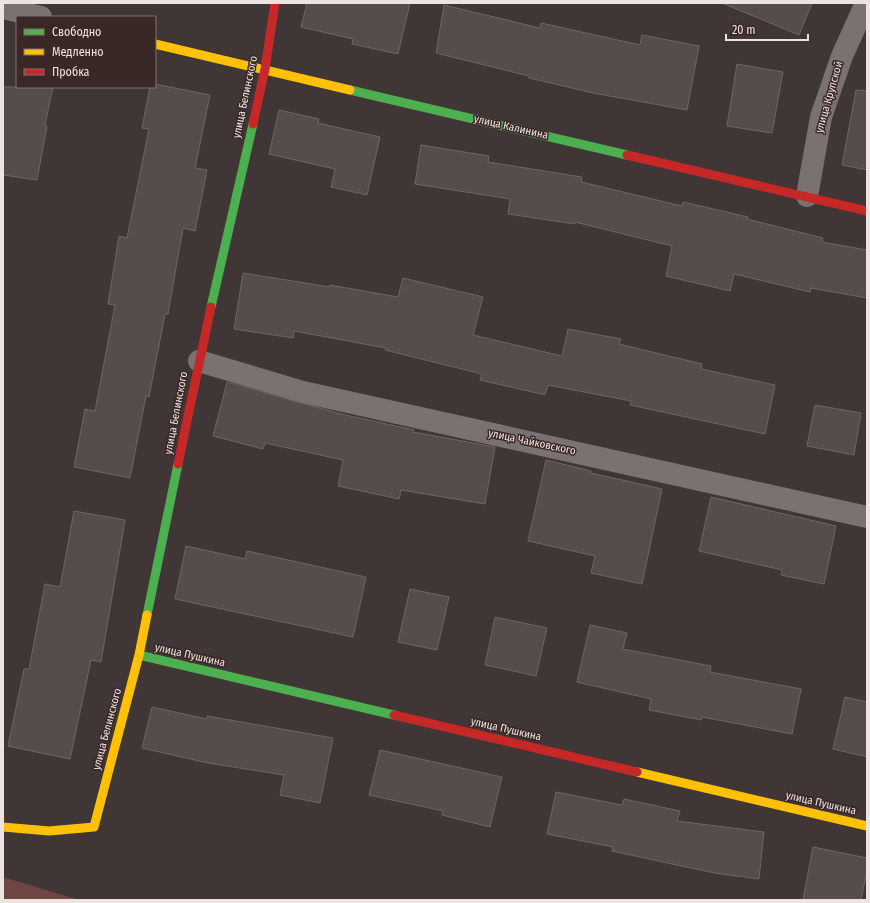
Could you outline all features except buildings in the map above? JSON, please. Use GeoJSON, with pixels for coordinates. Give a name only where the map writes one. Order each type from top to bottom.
{"type":"FeatureCollection","features":[{"type":"Feature","properties":{"kind":"street","name":"улица Белинского"},"geometry":{"type":"LineString","coordinates":[[3,827],[49,831],[94,827],[139,655],[199,362],[265,69],[275,3]]}},
{"type":"Feature","properties":{"kind":"street","name":"улица Крупской"},"geometry":{"type":"LineString","coordinates":[[807,196],[821,117],[842,56],[866,3]]}},
{"type":"Feature","properties":{"kind":"street"},"geometry":{"type":"LineString","coordinates":[[3,8],[37,16]]}},
{"type":"Feature","properties":{"kind":"street","name":"улица Калинина"},"geometry":{"type":"LineString","coordinates":[[156,44],[867,211]]}},
{"type":"Feature","properties":{"kind":"street","name":"улица Чайковского"},"geometry":{"type":"LineString","coordinates":[[199,362],[303,392],[867,517]]}},
{"type":"Feature","properties":{"kind":"street","name":"улица Пушкина"},"geometry":{"type":"LineString","coordinates":[[139,655],[867,826]]}},
{"type":"Feature","properties":{"kind":"shaded area"},"geometry":{"type":"Polygon","coordinates":[[[3,877],[79,900],[3,900],[3,877]]]}},
{"type":"Feature","properties":{"kind":"traffic: fast"},"geometry":{"type":"LineString","coordinates":[[350,90],[627,155]]}},
{"type":"Feature","properties":{"kind":"traffic: fast"},"geometry":{"type":"LineString","coordinates":[[211,307],[253,124]]}},
{"type":"Feature","properties":{"kind":"traffic: fast"},"geometry":{"type":"LineString","coordinates":[[147,615],[178,464]]}},
{"type":"Feature","properties":{"kind":"traffic: fast"},"geometry":{"type":"LineString","coordinates":[[139,655],[394,715]]}},
{"type":"Feature","properties":{"kind":"traffic: slow"},"geometry":{"type":"LineString","coordinates":[[156,44],[350,90]]}},
{"type":"Feature","properties":{"kind":"traffic: slow"},"geometry":{"type":"LineString","coordinates":[[3,827],[49,831],[94,827],[139,655],[147,615]]}},
{"type":"Feature","properties":{"kind":"traffic: slow"},"geometry":{"type":"LineString","coordinates":[[637,772],[867,826]]}},
{"type":"Feature","properties":{"kind":"traffic: jam"},"geometry":{"type":"LineString","coordinates":[[253,124],[265,69],[275,3]]}},
{"type":"Feature","properties":{"kind":"traffic: jam"},"geometry":{"type":"LineString","coordinates":[[627,155],[867,211]]}},
{"type":"Feature","properties":{"kind":"traffic: jam"},"geometry":{"type":"LineString","coordinates":[[178,464],[211,307]]}},
{"type":"Feature","properties":{"kind":"traffic: jam"},"geometry":{"type":"LineString","coordinates":[[394,715],[637,772]]}}]}
